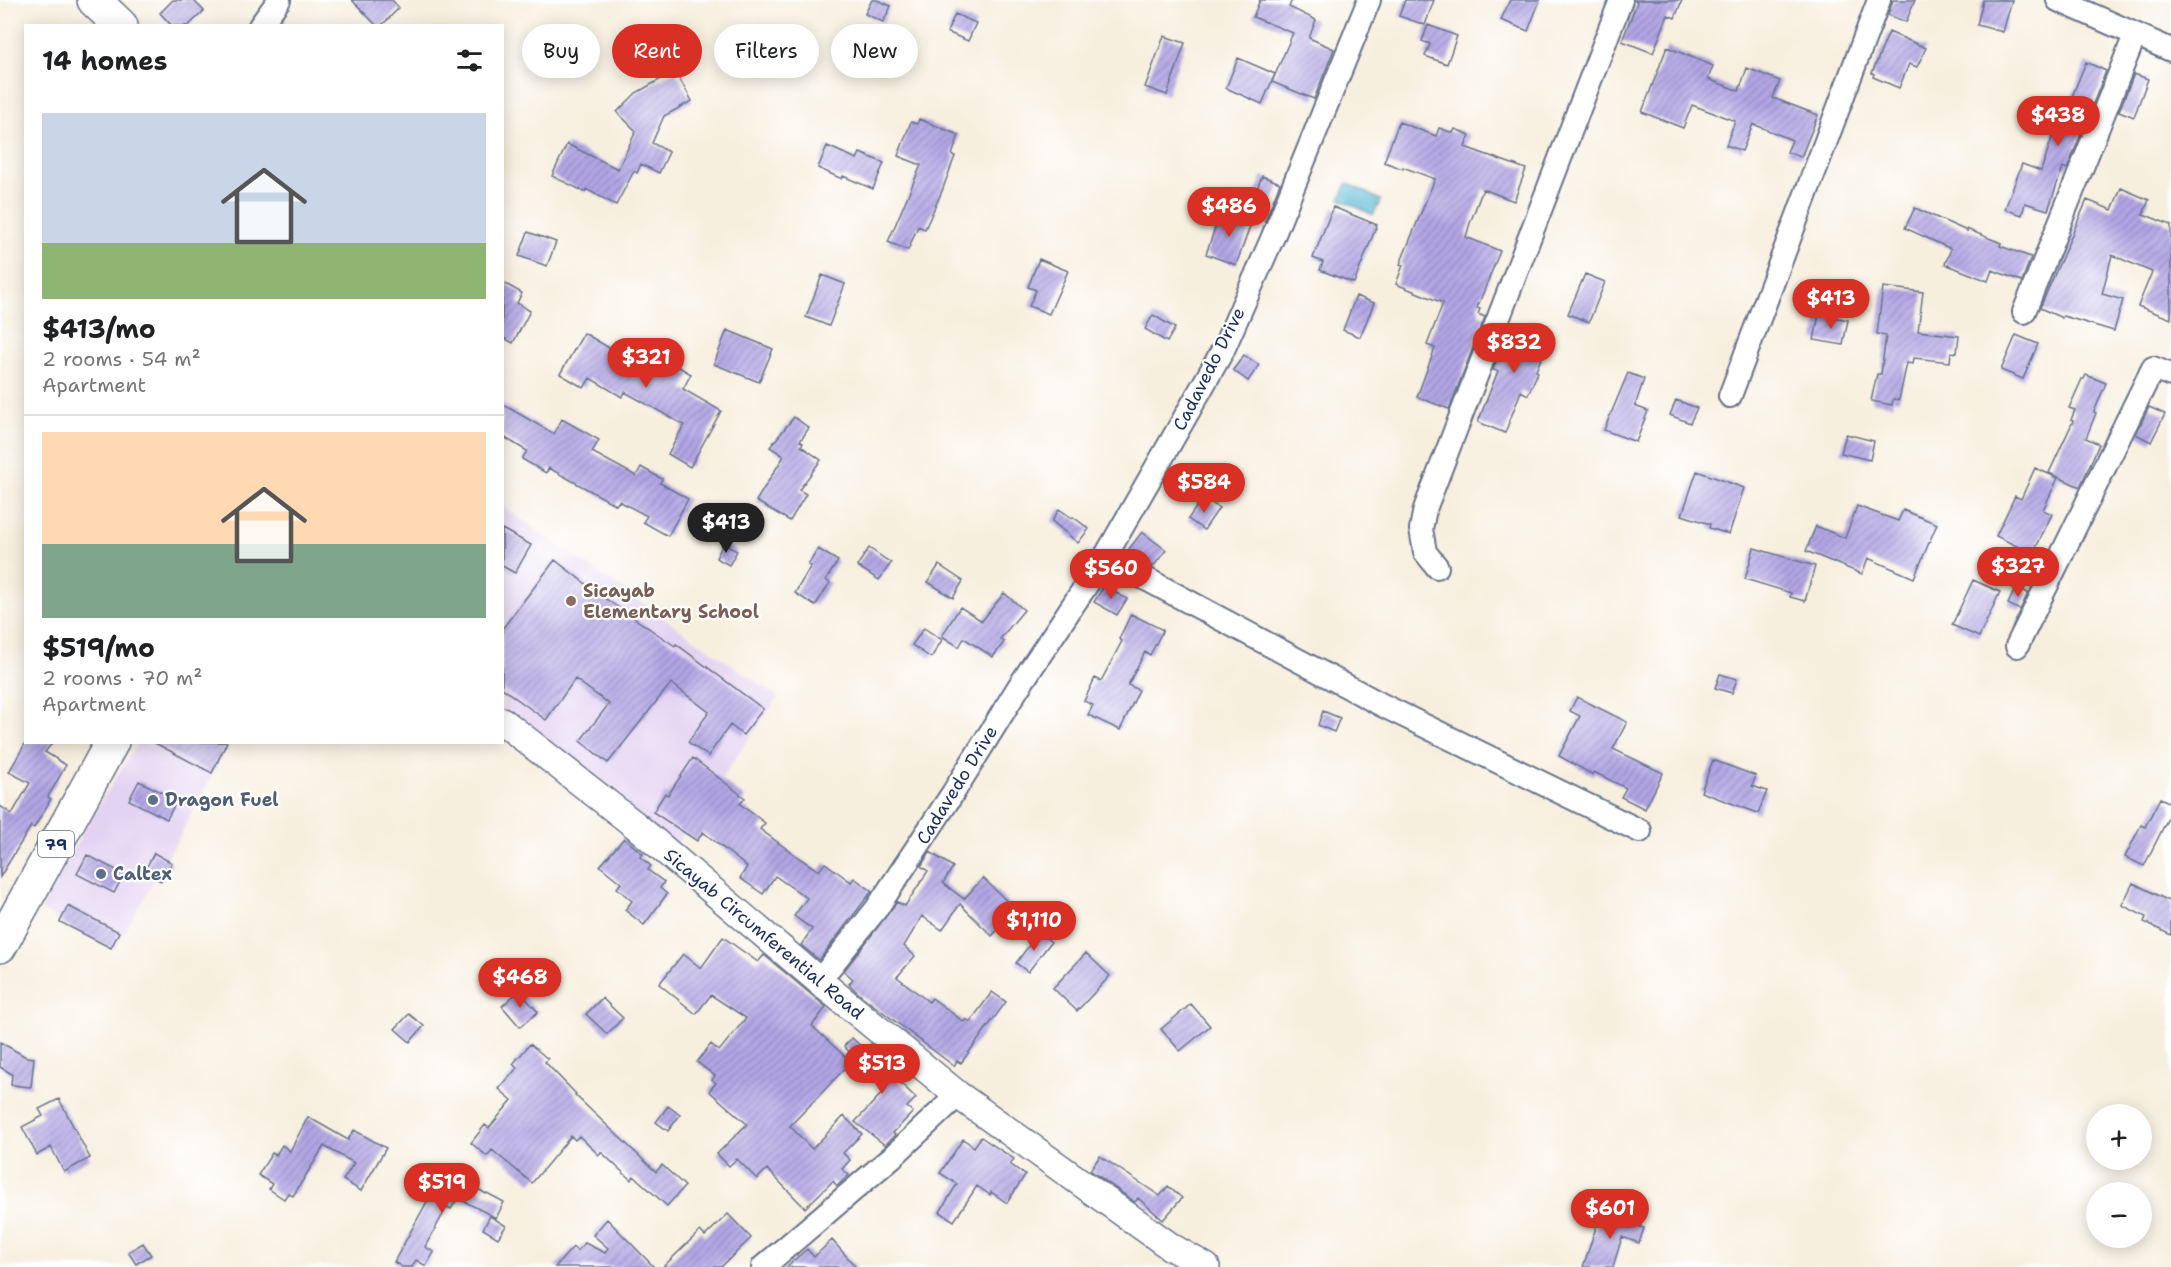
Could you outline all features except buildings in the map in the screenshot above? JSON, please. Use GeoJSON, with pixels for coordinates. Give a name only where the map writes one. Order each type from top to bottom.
{"type":"FeatureCollection","features":[{"type":"Feature","properties":{"kind":"highway"},"geometry":{"type":"LineString","coordinates":[[93,0],[119,24]]}},
{"type":"Feature","properties":{"kind":"highway","name":"79"},"geometry":{"type":"LineString","coordinates":[[0,946],[111,744]]}},
{"type":"Feature","properties":{"kind":"street"},"geometry":{"type":"LineString","coordinates":[[261,24],[279,0]]}},
{"type":"Feature","properties":{"kind":"street","name":"Cadavedo Drive"},"geometry":{"type":"LineString","coordinates":[[819,981],[877,908],[1105,557],[1223,350],[1272,239],[1369,0]]}},
{"type":"Feature","properties":{"kind":"street"},"geometry":{"type":"LineString","coordinates":[[1437,567],[1425,552],[1421,529],[1425,509],[1622,0]]}},
{"type":"Feature","properties":{"kind":"street"},"geometry":{"type":"LineString","coordinates":[[1730,396],[1879,0]]}},
{"type":"Feature","properties":{"kind":"street"},"geometry":{"type":"LineString","coordinates":[[2058,0],[2171,50]]}},
{"type":"Feature","properties":{"kind":"street"},"geometry":{"type":"LineString","coordinates":[[2024,312],[2135,34]]}},
{"type":"Feature","properties":{"kind":"street"},"geometry":{"type":"LineString","coordinates":[[2017,646],[2153,368],[2171,375]]}},
{"type":"Feature","properties":{"kind":"street"},"geometry":{"type":"LineString","coordinates":[[1105,557],[1382,705],[1640,831]]}},
{"type":"Feature","properties":{"kind":"street","name":"Sicayab Circumferential Road"},"geometry":{"type":"LineString","coordinates":[[504,723],[635,825],[958,1095],[1171,1246],[1206,1267]]}},
{"type":"Feature","properties":{"kind":"street"},"geometry":{"type":"LineString","coordinates":[[763,1267],[884,1164],[958,1095]]}},
{"type":"Feature","properties":{"kind":"shaded area","name":"Sicayab Elementary School"},"geometry":{"type":"Polygon","coordinates":[[[504,507],[778,697],[674,847],[504,710],[504,507]]]}},
{"type":"Feature","properties":{"kind":"shaded area"},"geometry":{"type":"Polygon","coordinates":[[[137,744],[228,744],[177,841],[114,950],[41,910],[91,817],[137,744]]]}},
{"type":"Feature","properties":{"kind":"water"},"geometry":{"type":"Polygon","coordinates":[[[1347,183],[1381,200],[1373,215],[1340,199],[1347,183]]]}},
{"type":"Feature","properties":{"kind":"place","name":"Sicayab Elementary School"},"geometry":{"type":"Point","coordinates":[571,601]}},
{"type":"Feature","properties":{"kind":"place","name":"Dragon Fuel"},"geometry":{"type":"Point","coordinates":[153,800]}},
{"type":"Feature","properties":{"kind":"place","name":"Caltex"},"geometry":{"type":"Point","coordinates":[101,874]}}]}
